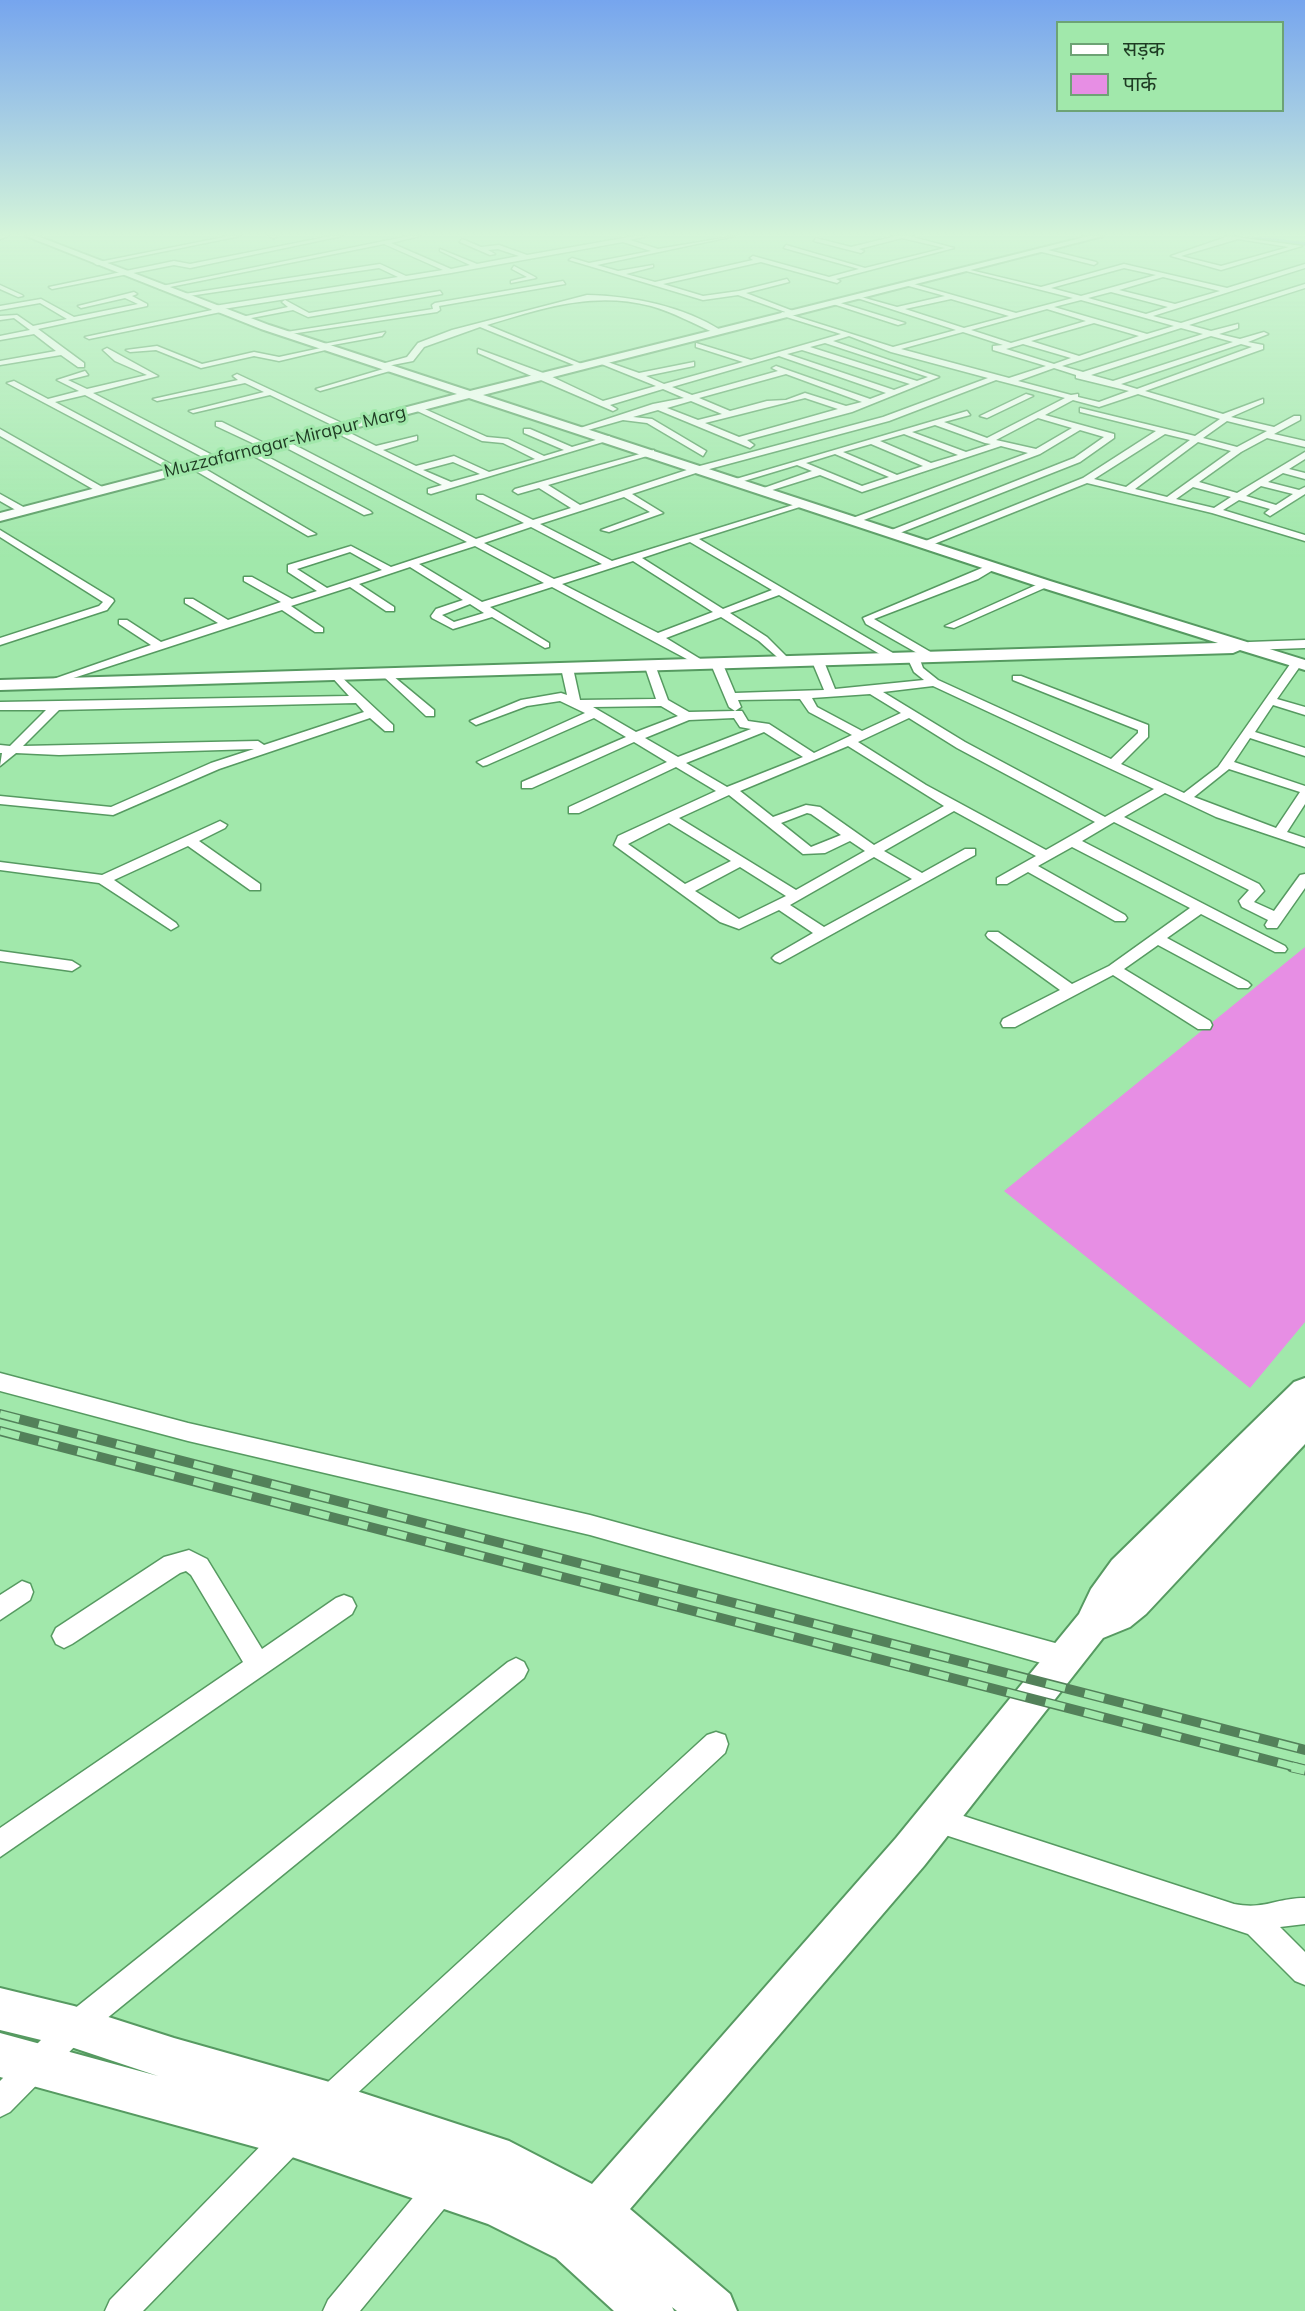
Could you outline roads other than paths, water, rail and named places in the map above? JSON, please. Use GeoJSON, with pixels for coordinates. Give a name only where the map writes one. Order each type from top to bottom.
{"type":"FeatureCollection","features":[{"type":"Feature","properties":{"kind":"main road"},"geometry":{"type":"LineString","coordinates":[[319,344],[993,567],[1301,664]]}},
{"type":"Feature","properties":{"kind":"main road","name":"Muzzafarnagar-Mirapur Marg"},"geometry":{"type":"LineString","coordinates":[[0,517],[214,459],[668,344]]}},
{"type":"Feature","properties":{"kind":"main road"},"geometry":{"type":"LineString","coordinates":[[7,685],[707,662],[1255,648]]}},
{"type":"Feature","properties":{"kind":"main road"},"geometry":{"type":"LineString","coordinates":[[585,2227],[936,1819],[1091,1626],[1118,1615],[1134,1602],[1271,1442],[1305,1391]]}},
{"type":"Feature","properties":{"kind":"main road"},"geometry":{"type":"LineString","coordinates":[[1271,1442],[1305,1423]]}},
{"type":"Feature","properties":{"kind":"main road"},"geometry":{"type":"LineString","coordinates":[[0,2009],[74,2027],[174,2060],[326,2103],[509,2164],[585,2227],[713,2311]]}},
{"type":"Feature","properties":{"kind":"main road"},"geometry":{"type":"LineString","coordinates":[[17,2059],[292,2135],[497,2204],[585,2227],[650,2311]]}},
{"type":"Feature","properties":{"kind":"street"},"geometry":{"type":"LineString","coordinates":[[51,344],[83,369],[61,380],[214,459]]}},
{"type":"Feature","properties":{"kind":"street"},"geometry":{"type":"LineString","coordinates":[[138,344],[144,348]]}},
{"type":"Feature","properties":{"kind":"street"},"geometry":{"type":"LineString","coordinates":[[261,364],[336,344]]}},
{"type":"Feature","properties":{"kind":"street"},"geometry":{"type":"LineString","coordinates":[[320,389],[410,359],[424,344]]}},
{"type":"Feature","properties":{"kind":"street"},"geometry":{"type":"LineString","coordinates":[[527,344],[581,367]]}},
{"type":"Feature","properties":{"kind":"street"},"geometry":{"type":"LineString","coordinates":[[603,404],[815,344]]}},
{"type":"Feature","properties":{"kind":"street"},"geometry":{"type":"LineString","coordinates":[[739,440],[870,402],[935,376],[835,344]]}},
{"type":"Feature","properties":{"kind":"street"},"geometry":{"type":"LineString","coordinates":[[877,344],[1129,413]]}},
{"type":"Feature","properties":{"kind":"street"},"geometry":{"type":"LineString","coordinates":[[872,356],[917,344]]}},
{"type":"Feature","properties":{"kind":"street"},"geometry":{"type":"LineString","coordinates":[[980,344],[1305,444]]}},
{"type":"Feature","properties":{"kind":"street"},"geometry":{"type":"LineString","coordinates":[[997,349],[1016,344]]}},
{"type":"Feature","properties":{"kind":"street"},"geometry":{"type":"LineString","coordinates":[[1030,344],[1079,358]]}},
{"type":"Feature","properties":{"kind":"street"},"geometry":{"type":"LineString","coordinates":[[1009,382],[1124,344]]}},
{"type":"Feature","properties":{"kind":"street"},"geometry":{"type":"LineString","coordinates":[[1040,389],[1177,344]]}},
{"type":"Feature","properties":{"kind":"street"},"geometry":{"type":"LineString","coordinates":[[991,424],[1036,415],[1058,403],[1233,344]]}},
{"type":"Feature","properties":{"kind":"street"},"geometry":{"type":"LineString","coordinates":[[1100,405],[1260,348],[1245,344]]}},
{"type":"Feature","properties":{"kind":"street"},"geometry":{"type":"LineString","coordinates":[[699,345],[870,402]]}},
{"type":"Feature","properties":{"kind":"street"},"geometry":{"type":"LineString","coordinates":[[1118,346],[1176,362]]}},
{"type":"Feature","properties":{"kind":"street"},"geometry":{"type":"LineString","coordinates":[[802,347],[918,384]]}},
{"type":"Feature","properties":{"kind":"street"},"geometry":{"type":"LineString","coordinates":[[130,351],[157,348],[199,366],[255,354],[279,359]]}},
{"type":"Feature","properties":{"kind":"street"},"geometry":{"type":"LineString","coordinates":[[47,402],[154,376],[118,359],[107,350]]}},
{"type":"Feature","properties":{"kind":"street"},"geometry":{"type":"LineString","coordinates":[[481,351],[544,376],[634,422],[649,421],[703,453]]}},
{"type":"Feature","properties":{"kind":"street"},"geometry":{"type":"LineString","coordinates":[[0,363],[60,352]]}},
{"type":"Feature","properties":{"kind":"street"},"geometry":{"type":"LineString","coordinates":[[779,354],[894,393]]}},
{"type":"Feature","properties":{"kind":"street"},"geometry":{"type":"LineString","coordinates":[[1003,358],[1015,354]]}},
{"type":"Feature","properties":{"kind":"street"},"geometry":{"type":"LineString","coordinates":[[602,361],[730,414]]}},
{"type":"Feature","properties":{"kind":"street"},"geometry":{"type":"LineString","coordinates":[[965,370],[990,362]]}},
{"type":"Feature","properties":{"kind":"street"},"geometry":{"type":"LineString","coordinates":[[638,376],[691,363]]}},
{"type":"Feature","properties":{"kind":"street"},"geometry":{"type":"LineString","coordinates":[[237,372],[247,380],[375,449],[452,486]]}},
{"type":"Feature","properties":{"kind":"street"},"geometry":{"type":"LineString","coordinates":[[581,429],[785,372]]}},
{"type":"Feature","properties":{"kind":"street"},"geometry":{"type":"LineString","coordinates":[[45,684],[699,469],[768,453],[948,398],[994,377]]}},
{"type":"Feature","properties":{"kind":"street"},"geometry":{"type":"LineString","coordinates":[[157,399],[247,380]]}},
{"type":"Feature","properties":{"kind":"street"},"geometry":{"type":"LineString","coordinates":[[755,380],[777,388]]}},
{"type":"Feature","properties":{"kind":"street"},"geometry":{"type":"LineString","coordinates":[[11,383],[176,469]]}},
{"type":"Feature","properties":{"kind":"street"},"geometry":{"type":"LineString","coordinates":[[981,383],[1238,450]]}},
{"type":"Feature","properties":{"kind":"street"},"geometry":{"type":"LineString","coordinates":[[722,389],[741,396]]}},
{"type":"Feature","properties":{"kind":"street"},"geometry":{"type":"LineString","coordinates":[[193,411],[272,392]]}},
{"type":"Feature","properties":{"kind":"street"},"geometry":{"type":"LineString","coordinates":[[698,424],[805,396],[875,420]]}},
{"type":"Feature","properties":{"kind":"street"},"geometry":{"type":"LineString","coordinates":[[988,441],[991,424],[1029,396]]}},
{"type":"Feature","properties":{"kind":"street"},"geometry":{"type":"LineString","coordinates":[[1129,489],[1225,418],[1260,401]]}},
{"type":"Feature","properties":{"kind":"street"},"geometry":{"type":"LineString","coordinates":[[656,406],[768,453]]}},
{"type":"Feature","properties":{"kind":"street"},"geometry":{"type":"LineString","coordinates":[[418,408],[485,439],[505,441],[543,459]]}},
{"type":"Feature","properties":{"kind":"street"},"geometry":{"type":"LineString","coordinates":[[734,481],[967,413]]}},
{"type":"Feature","properties":{"kind":"street"},"geometry":{"type":"LineString","coordinates":[[892,533],[1077,460],[1111,436],[1036,415]]}},
{"type":"Feature","properties":{"kind":"street"},"geometry":{"type":"LineString","coordinates":[[1170,499],[1238,450],[1297,418]]}},
{"type":"Feature","properties":{"kind":"street"},"geometry":{"type":"LineString","coordinates":[[935,422],[988,441],[1050,455]]}},
{"type":"Feature","properties":{"kind":"street"},"geometry":{"type":"LineString","coordinates":[[219,424],[266,446]]}},
{"type":"Feature","properties":{"kind":"street"},"geometry":{"type":"LineString","coordinates":[[853,521],[1037,452],[1079,427]]}},
{"type":"Feature","properties":{"kind":"street"},"geometry":{"type":"LineString","coordinates":[[527,431],[571,450]]}},
{"type":"Feature","properties":{"kind":"street"},"geometry":{"type":"LineString","coordinates":[[903,431],[965,455]]}},
{"type":"Feature","properties":{"kind":"street"},"geometry":{"type":"LineString","coordinates":[[926,544],[1086,480],[1163,431]]}},
{"type":"Feature","properties":{"kind":"street"},"geometry":{"type":"LineString","coordinates":[[0,432],[101,490]]}},
{"type":"Feature","properties":{"kind":"street"},"geometry":{"type":"LineString","coordinates":[[375,449],[414,438]]}},
{"type":"Feature","properties":{"kind":"street"},"geometry":{"type":"LineString","coordinates":[[431,491],[609,439]]}},
{"type":"Feature","properties":{"kind":"street"},"geometry":{"type":"LineString","coordinates":[[870,440],[932,467]]}},
{"type":"Feature","properties":{"kind":"street"},"geometry":{"type":"LineString","coordinates":[[282,442],[707,662],[731,697],[744,724],[765,727],[813,758]]}},
{"type":"Feature","properties":{"kind":"street"},"geometry":{"type":"LineString","coordinates":[[797,462],[862,489],[1000,444]]}},
{"type":"Feature","properties":{"kind":"street"},"geometry":{"type":"LineString","coordinates":[[1143,444],[1155,447]]}},
{"type":"Feature","properties":{"kind":"street"},"geometry":{"type":"LineString","coordinates":[[249,450],[367,513]]}},
{"type":"Feature","properties":{"kind":"street"},"geometry":{"type":"LineString","coordinates":[[1167,450],[1179,453]]}},
{"type":"Feature","properties":{"kind":"street"},"geometry":{"type":"LineString","coordinates":[[834,451],[898,478]]}},
{"type":"Feature","properties":{"kind":"street"},"geometry":{"type":"LineString","coordinates":[[518,491],[651,452]]}},
{"type":"Feature","properties":{"kind":"street"},"geometry":{"type":"LineString","coordinates":[[1215,511],[1305,455]]}},
{"type":"Feature","properties":{"kind":"street"},"geometry":{"type":"LineString","coordinates":[[1064,457],[1106,467]]}},
{"type":"Feature","properties":{"kind":"street"},"geometry":{"type":"LineString","coordinates":[[415,468],[454,459],[489,475]]}},
{"type":"Feature","properties":{"kind":"street"},"geometry":{"type":"LineString","coordinates":[[192,465],[311,534]]}},
{"type":"Feature","properties":{"kind":"street"},"geometry":{"type":"LineString","coordinates":[[1282,470],[1305,476]]}},
{"type":"Feature","properties":{"kind":"street"},"geometry":{"type":"LineString","coordinates":[[763,490],[820,472]]}},
{"type":"Feature","properties":{"kind":"street"},"geometry":{"type":"LineString","coordinates":[[1086,480],[1170,499],[1305,538]]}},
{"type":"Feature","properties":{"kind":"street"},"geometry":{"type":"LineString","coordinates":[[1191,483],[1278,508]]}},
{"type":"Feature","properties":{"kind":"street"},"geometry":{"type":"LineString","coordinates":[[1260,483],[1302,492]]}},
{"type":"Feature","properties":{"kind":"street"},"geometry":{"type":"LineString","coordinates":[[541,485],[578,508]]}},
{"type":"Feature","properties":{"kind":"street"},"geometry":{"type":"LineString","coordinates":[[1255,523],[1302,492]]}},
{"type":"Feature","properties":{"kind":"street"},"geometry":{"type":"LineString","coordinates":[[606,530],[658,513],[626,494]]}},
{"type":"Feature","properties":{"kind":"street"},"geometry":{"type":"LineString","coordinates":[[0,497],[23,511]]}},
{"type":"Feature","properties":{"kind":"street"},"geometry":{"type":"LineString","coordinates":[[480,497],[610,564]]}},
{"type":"Feature","properties":{"kind":"street"},"geometry":{"type":"LineString","coordinates":[[494,613],[453,626],[436,616],[440,611],[551,582],[803,503]]}},
{"type":"Feature","properties":{"kind":"street"},"geometry":{"type":"LineString","coordinates":[[1291,534],[1305,525]]}},
{"type":"Feature","properties":{"kind":"street"},"geometry":{"type":"LineString","coordinates":[[0,533],[109,601],[103,608],[0,642]]}},
{"type":"Feature","properties":{"kind":"street"},"geometry":{"type":"LineString","coordinates":[[690,538],[894,658]]}},
{"type":"Feature","properties":{"kind":"street"},"geometry":{"type":"LineString","coordinates":[[324,591],[292,570],[292,567],[351,549],[389,570]]}},
{"type":"Feature","properties":{"kind":"street"},"geometry":{"type":"LineString","coordinates":[[632,556],[771,644],[784,660]]}},
{"type":"Feature","properties":{"kind":"street"},"geometry":{"type":"LineString","coordinates":[[411,564],[545,645]]}},
{"type":"Feature","properties":{"kind":"street"},"geometry":{"type":"LineString","coordinates":[[993,567],[868,618],[922,657],[918,670],[934,682],[1163,789],[1221,814],[1305,843]]}},
{"type":"Feature","properties":{"kind":"street"},"geometry":{"type":"LineString","coordinates":[[248,579],[286,603],[319,630]]}},
{"type":"Feature","properties":{"kind":"street"},"geometry":{"type":"LineString","coordinates":[[351,583],[390,609]]}},
{"type":"Feature","properties":{"kind":"street"},"geometry":{"type":"LineString","coordinates":[[950,626],[1013,600],[1045,583]]}},
{"type":"Feature","properties":{"kind":"street"},"geometry":{"type":"LineString","coordinates":[[657,638],[780,591]]}},
{"type":"Feature","properties":{"kind":"street"},"geometry":{"type":"LineString","coordinates":[[189,601],[225,623]]}},
{"type":"Feature","properties":{"kind":"street"},"geometry":{"type":"LineString","coordinates":[[123,622],[158,645]]}},
{"type":"Feature","properties":{"kind":"street"},"geometry":{"type":"LineString","coordinates":[[1255,648],[1305,646]]}},
{"type":"Feature","properties":{"kind":"street"},"geometry":{"type":"LineString","coordinates":[[817,659],[831,693]]}},
{"type":"Feature","properties":{"kind":"street"},"geometry":{"type":"LineString","coordinates":[[650,664],[663,702]]}},
{"type":"Feature","properties":{"kind":"street"},"geometry":{"type":"LineString","coordinates":[[1185,798],[1227,764],[1269,700],[1301,664]]}},
{"type":"Feature","properties":{"kind":"street"},"geometry":{"type":"LineString","coordinates":[[567,668],[577,702],[729,791],[808,850],[820,849],[851,835]]}},
{"type":"Feature","properties":{"kind":"street"},"geometry":{"type":"LineString","coordinates":[[387,674],[430,713]]}},
{"type":"Feature","properties":{"kind":"street"},"geometry":{"type":"LineString","coordinates":[[336,675],[389,728]]}},
{"type":"Feature","properties":{"kind":"street"},"geometry":{"type":"LineString","coordinates":[[1017,678],[1144,728],[1144,734],[1112,765]]}},
{"type":"Feature","properties":{"kind":"street"},"geometry":{"type":"LineString","coordinates":[[731,697],[872,690],[934,682]]}},
{"type":"Feature","properties":{"kind":"street"},"geometry":{"type":"LineString","coordinates":[[7,685],[2,709],[358,699]]}},
{"type":"Feature","properties":{"kind":"street"},"geometry":{"type":"LineString","coordinates":[[872,690],[961,744],[1254,887],[1257,891],[1246,901],[1247,904],[1277,918]]}},
{"type":"Feature","properties":{"kind":"street"},"geometry":{"type":"LineString","coordinates":[[804,695],[813,709],[855,738],[894,772],[1046,856]]}},
{"type":"Feature","properties":{"kind":"street"},"geometry":{"type":"LineString","coordinates":[[476,721],[533,701],[561,698],[577,702],[663,702],[687,716]]}},
{"type":"Feature","properties":{"kind":"street"},"geometry":{"type":"LineString","coordinates":[[1269,700],[1305,711]]}},
{"type":"Feature","properties":{"kind":"street"},"geometry":{"type":"LineString","coordinates":[[0,762],[56,707]]}},
{"type":"Feature","properties":{"kind":"street"},"geometry":{"type":"LineString","coordinates":[[0,800],[113,811],[195,774],[372,713]]}},
{"type":"Feature","properties":{"kind":"street"},"geometry":{"type":"LineString","coordinates":[[483,762],[595,713]]}},
{"type":"Feature","properties":{"kind":"street"},"geometry":{"type":"LineString","coordinates":[[910,713],[813,758],[669,817],[624,839],[621,845],[725,919],[739,925],[780,905],[953,806]]}},
{"type":"Feature","properties":{"kind":"street"},"geometry":{"type":"LineString","coordinates":[[527,785],[687,716],[738,714]]}},
{"type":"Feature","properties":{"kind":"street"},"geometry":{"type":"LineString","coordinates":[[574,810],[677,762],[765,727]]}},
{"type":"Feature","properties":{"kind":"street"},"geometry":{"type":"LineString","coordinates":[[1246,733],[1305,752]]}},
{"type":"Feature","properties":{"kind":"street"},"geometry":{"type":"LineString","coordinates":[[0,749],[59,751],[276,745]]}},
{"type":"Feature","properties":{"kind":"street"},"geometry":{"type":"LineString","coordinates":[[1227,764],[1305,792],[1279,834]]}},
{"type":"Feature","properties":{"kind":"street"},"geometry":{"type":"LineString","coordinates":[[1002,881],[1108,818],[1163,789]]}},
{"type":"Feature","properties":{"kind":"street"},"geometry":{"type":"LineString","coordinates":[[771,822],[811,809],[875,852],[923,878]]}},
{"type":"Feature","properties":{"kind":"street"},"geometry":{"type":"LineString","coordinates":[[669,817],[796,896]]}},
{"type":"Feature","properties":{"kind":"street"},"geometry":{"type":"LineString","coordinates":[[0,866],[103,878],[123,872],[220,825]]}},
{"type":"Feature","properties":{"kind":"street"},"geometry":{"type":"LineString","coordinates":[[189,840],[255,887]]}},
{"type":"Feature","properties":{"kind":"street"},"geometry":{"type":"LineString","coordinates":[[1070,840],[1280,949]]}},
{"type":"Feature","properties":{"kind":"street"},"geometry":{"type":"LineString","coordinates":[[780,958],[970,852]]}},
{"type":"Feature","properties":{"kind":"street"},"geometry":{"type":"LineString","coordinates":[[685,890],[740,862]]}},
{"type":"Feature","properties":{"kind":"street"},"geometry":{"type":"LineString","coordinates":[[1028,866],[1120,918]]}},
{"type":"Feature","properties":{"kind":"street"},"geometry":{"type":"LineString","coordinates":[[103,878],[171,926]]}},
{"type":"Feature","properties":{"kind":"street"},"geometry":{"type":"LineString","coordinates":[[1262,939],[1305,878]]}},
{"type":"Feature","properties":{"kind":"street"},"geometry":{"type":"LineString","coordinates":[[780,905],[824,934]]}},
{"type":"Feature","properties":{"kind":"street"},"geometry":{"type":"LineString","coordinates":[[1009,1023],[1114,969],[1201,907]]}},
{"type":"Feature","properties":{"kind":"street"},"geometry":{"type":"LineString","coordinates":[[992,935],[1071,991]]}},
{"type":"Feature","properties":{"kind":"street"},"geometry":{"type":"LineString","coordinates":[[1158,939],[1243,985]]}},
{"type":"Feature","properties":{"kind":"street"},"geometry":{"type":"LineString","coordinates":[[0,956],[72,966]]}},
{"type":"Feature","properties":{"kind":"street"},"geometry":{"type":"LineString","coordinates":[[1114,969],[1203,1025]]}},
{"type":"Feature","properties":{"kind":"street"},"geometry":{"type":"LineString","coordinates":[[0,1382],[188,1432],[590,1525],[1066,1658]]}},
{"type":"Feature","properties":{"kind":"street"},"geometry":{"type":"LineString","coordinates":[[64,1636],[163,1570],[183,1560],[193,1561],[200,1567],[258,1665]]}},
{"type":"Feature","properties":{"kind":"street"},"geometry":{"type":"LineString","coordinates":[[0,1609],[22,1592]]}},
{"type":"Feature","properties":{"kind":"street"},"geometry":{"type":"LineString","coordinates":[[0,1844],[344,1606]]}},
{"type":"Feature","properties":{"kind":"street"},"geometry":{"type":"LineString","coordinates":[[0,2102],[17,2059],[74,2027],[516,1670]]}},
{"type":"Feature","properties":{"kind":"street"},"geometry":{"type":"LineString","coordinates":[[121,2311],[292,2135],[716,1744]]}},
{"type":"Feature","properties":{"kind":"street"},"geometry":{"type":"LineString","coordinates":[[936,1819],[1234,1918],[1255,1922],[1289,1911],[1305,1911]]}},
{"type":"Feature","properties":{"kind":"street"},"geometry":{"type":"LineString","coordinates":[[1255,1922],[1305,1971]]}},
{"type":"Feature","properties":{"kind":"street"},"geometry":{"type":"LineString","coordinates":[[339,2311],[443,2187]]}},
{"type":"Feature","properties":{"kind":"railway"},"geometry":{"type":"LineString","coordinates":[[0,1414],[1305,1750]]}},
{"type":"Feature","properties":{"kind":"railway"},"geometry":{"type":"LineString","coordinates":[[0,1431],[1299,1768]]}},
{"type":"Feature","properties":{"kind":"railway"},"geometry":{"type":"LineString","coordinates":[[1292,1767],[1305,1770]]}}]}
